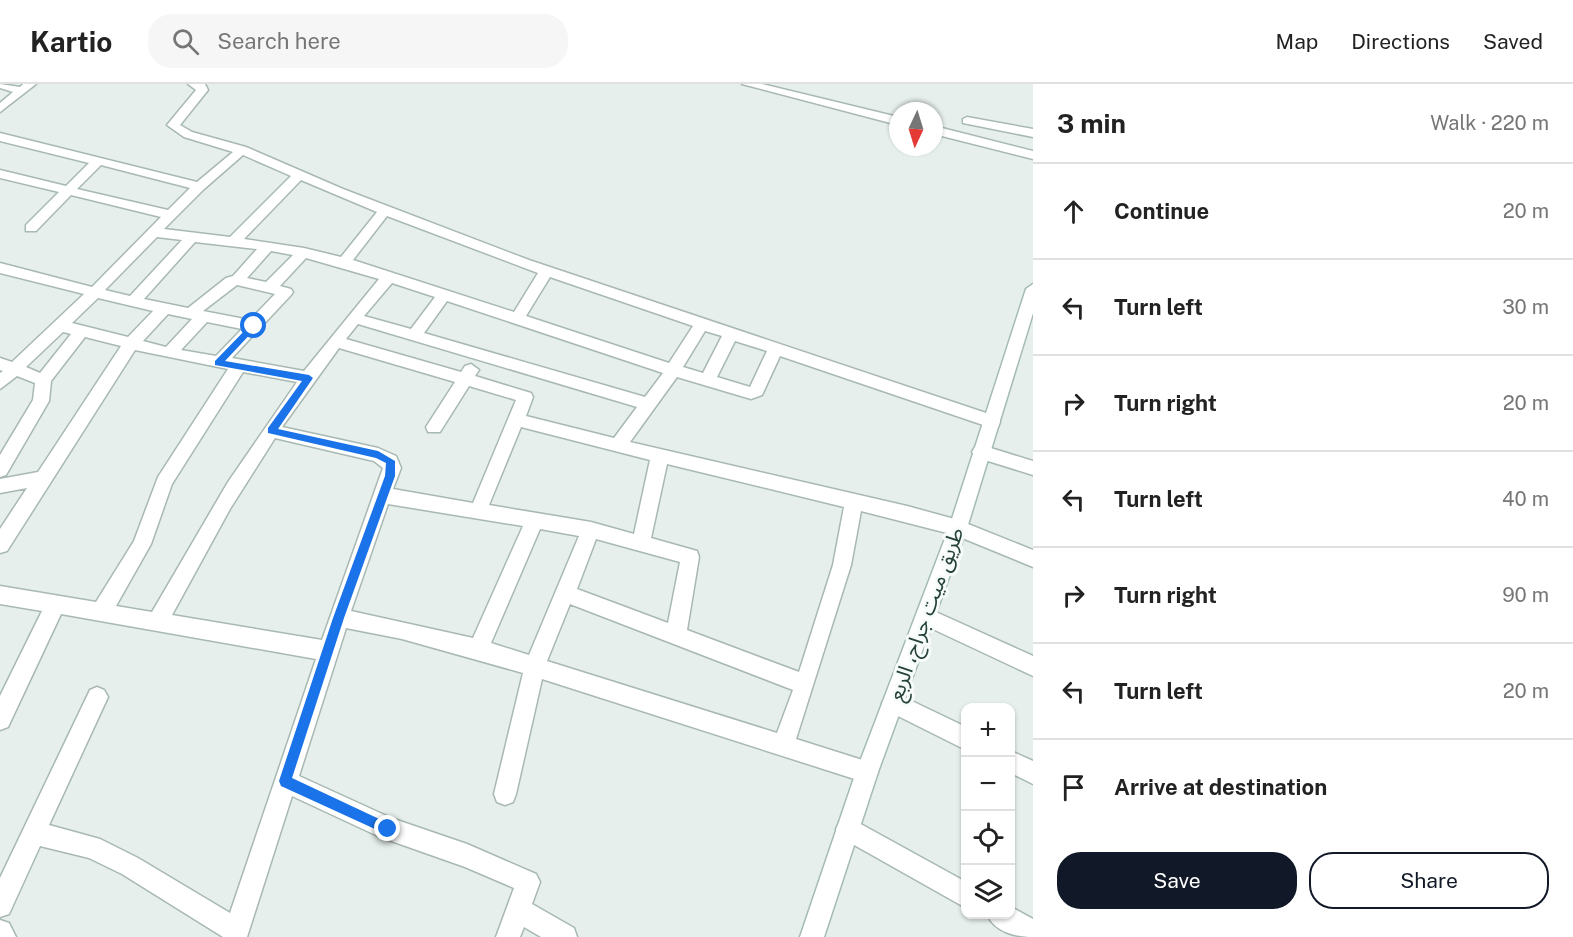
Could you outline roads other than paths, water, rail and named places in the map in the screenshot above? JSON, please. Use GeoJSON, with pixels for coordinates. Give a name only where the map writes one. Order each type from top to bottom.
{"type":"FeatureCollection","features":[{"type":"Feature","properties":{"kind":"street"},"geometry":{"type":"LineString","coordinates":[[194,84],[201,86],[202,90],[173,125],[184,133],[242,150],[298,176],[478,248],[992,422]]}},
{"type":"Feature","properties":{"kind":"street"},"geometry":{"type":"LineString","coordinates":[[748,84],[889,119]]}},
{"type":"Feature","properties":{"kind":"street"},"geometry":{"type":"LineString","coordinates":[[0,85],[26,87]]}},
{"type":"Feature","properties":{"kind":"street"},"geometry":{"type":"LineString","coordinates":[[0,109],[26,87]]}},
{"type":"Feature","properties":{"kind":"street"},"geometry":{"type":"LineString","coordinates":[[967,121],[1033,133]]}},
{"type":"Feature","properties":{"kind":"street"},"geometry":{"type":"LineString","coordinates":[[943,132],[1033,155]]}},
{"type":"Feature","properties":{"kind":"street"},"geometry":{"type":"LineString","coordinates":[[0,137],[199,186]]}},
{"type":"Feature","properties":{"kind":"street"},"geometry":{"type":"LineString","coordinates":[[0,152],[14,140]]}},
{"type":"Feature","properties":{"kind":"street"},"geometry":{"type":"LineString","coordinates":[[0,383],[7,366],[94,293],[199,186],[242,150]]}},
{"type":"Feature","properties":{"kind":"street"},"geometry":{"type":"LineString","coordinates":[[31,228],[99,160]]}},
{"type":"Feature","properties":{"kind":"street"},"geometry":{"type":"LineString","coordinates":[[0,174],[171,214]]}},
{"type":"Feature","properties":{"kind":"street"},"geometry":{"type":"LineString","coordinates":[[234,241],[298,176]]}},
{"type":"Feature","properties":{"kind":"street"},"geometry":{"type":"LineString","coordinates":[[344,262],[385,210]]}},
{"type":"Feature","properties":{"kind":"street"},"geometry":{"type":"LineString","coordinates":[[153,232],[268,246],[344,262],[707,381],[753,393],[776,348]]}},
{"type":"Feature","properties":{"kind":"street"},"geometry":{"type":"LineString","coordinates":[[133,302],[192,237]]}},
{"type":"Feature","properties":{"kind":"street"},"geometry":{"type":"LineString","coordinates":[[168,353],[223,285],[237,280],[268,246]]}},
{"type":"Feature","properties":{"kind":"street"},"geometry":{"type":"LineString","coordinates":[[270,287],[304,252]]}},
{"type":"Feature","properties":{"kind":"street"},"geometry":{"type":"LineString","coordinates":[[1,269],[164,309],[254,326]]}},
{"type":"Feature","properties":{"kind":"street"},"geometry":{"type":"LineString","coordinates":[[516,319],[546,272]]}},
{"type":"Feature","properties":{"kind":"street"},"geometry":{"type":"LineString","coordinates":[[157,622],[233,488],[271,431],[336,341],[388,278]]}},
{"type":"Feature","properties":{"kind":"street"},"geometry":{"type":"LineString","coordinates":[[218,363],[286,292],[237,280]]}},
{"type":"Feature","properties":{"kind":"street","name":"طريق ميت جراح، الربع"},"geometry":{"type":"LineString","coordinates":[[812,937],[867,772],[927,617],[958,528],[981,452],[1027,323],[1033,289]]}},
{"type":"Feature","properties":{"kind":"street"},"geometry":{"type":"LineString","coordinates":[[415,335],[443,296]]}},
{"type":"Feature","properties":{"kind":"street"},"geometry":{"type":"LineString","coordinates":[[0,545],[131,344],[164,309]]}},
{"type":"Feature","properties":{"kind":"street"},"geometry":{"type":"LineString","coordinates":[[354,318],[648,404]]}},
{"type":"Feature","properties":{"kind":"street"},"geometry":{"type":"LineString","coordinates":[[618,447],[673,370],[702,324]]}},
{"type":"Feature","properties":{"kind":"street"},"geometry":{"type":"LineString","coordinates":[[58,325],[81,333],[168,353],[309,378]]}},
{"type":"Feature","properties":{"kind":"street"},"geometry":{"type":"LineString","coordinates":[[0,470],[41,401],[43,380],[81,333]]}},
{"type":"Feature","properties":{"kind":"street"},"geometry":{"type":"LineString","coordinates":[[707,381],[730,333]]}},
{"type":"Feature","properties":{"kind":"street"},"geometry":{"type":"LineString","coordinates":[[336,341],[525,397],[478,511]]}},
{"type":"Feature","properties":{"kind":"street"},"geometry":{"type":"LineString","coordinates":[[434,427],[479,356]]}},
{"type":"Feature","properties":{"kind":"street"},"geometry":{"type":"LineString","coordinates":[[7,366],[43,380]]}},
{"type":"Feature","properties":{"kind":"street"},"geometry":{"type":"LineString","coordinates":[[101,612],[142,544],[164,482],[238,367]]}},
{"type":"Feature","properties":{"kind":"street"},"geometry":{"type":"LineString","coordinates":[[517,420],[618,447],[660,455],[958,528],[1033,559]]}},
{"type":"Feature","properties":{"kind":"street"},"geometry":{"type":"LineString","coordinates":[[34,833],[102,852],[130,866],[236,934],[327,651],[392,468],[390,461],[386,458],[271,431]]}},
{"type":"Feature","properties":{"kind":"street"},"geometry":{"type":"LineString","coordinates":[[981,452],[1033,468]]}},
{"type":"Feature","properties":{"kind":"street"},"geometry":{"type":"LineString","coordinates":[[641,543],[660,455]]}},
{"type":"Feature","properties":{"kind":"street"},"geometry":{"type":"LineString","coordinates":[[0,486],[44,478]]}},
{"type":"Feature","properties":{"kind":"street"},"geometry":{"type":"LineString","coordinates":[[382,495],[591,530],[690,557],[676,635]]}},
{"type":"Feature","properties":{"kind":"street"},"geometry":{"type":"LineString","coordinates":[[783,746],[805,685],[842,565],[854,502]]}},
{"type":"Feature","properties":{"kind":"street"},"geometry":{"type":"LineString","coordinates":[[477,649],[535,519]]}},
{"type":"Feature","properties":{"kind":"street"},"geometry":{"type":"LineString","coordinates":[[505,794],[535,666],[591,530]]}},
{"type":"Feature","properties":{"kind":"street"},"geometry":{"type":"LineString","coordinates":[[565,593],[805,685]]}},
{"type":"Feature","properties":{"kind":"street"},"geometry":{"type":"LineString","coordinates":[[0,595],[327,651]]}},
{"type":"Feature","properties":{"kind":"street"},"geometry":{"type":"LineString","coordinates":[[0,719],[56,603]]}},
{"type":"Feature","properties":{"kind":"street"},"geometry":{"type":"LineString","coordinates":[[927,617],[1033,666]]}},
{"type":"Feature","properties":{"kind":"street"},"geometry":{"type":"LineString","coordinates":[[339,618],[402,630],[477,649],[867,772]]}},
{"type":"Feature","properties":{"kind":"street"},"geometry":{"type":"LineString","coordinates":[[0,905],[97,697]]}},
{"type":"Feature","properties":{"kind":"street"},"geometry":{"type":"LineString","coordinates":[[893,703],[961,737]]}},
{"type":"Feature","properties":{"kind":"street"},"geometry":{"type":"LineString","coordinates":[[1015,764],[1033,773]]}},
{"type":"Feature","properties":{"kind":"street"},"geometry":{"type":"LineString","coordinates":[[285,781],[388,829],[467,856],[528,882],[508,937]]}},
{"type":"Feature","properties":{"kind":"street"},"geometry":{"type":"LineString","coordinates":[[848,829],[961,893]]}},
{"type":"Feature","properties":{"kind":"street"},"geometry":{"type":"LineString","coordinates":[[519,910],[565,937]]}},
{"type":"Feature","properties":{"kind":"street"},"geometry":{"type":"LineString","coordinates":[[1007,919],[1033,933]]}},
{"type":"Feature","properties":{"kind":"street"},"geometry":{"type":"LineString","coordinates":[[0,932],[4,937]]}}]}
